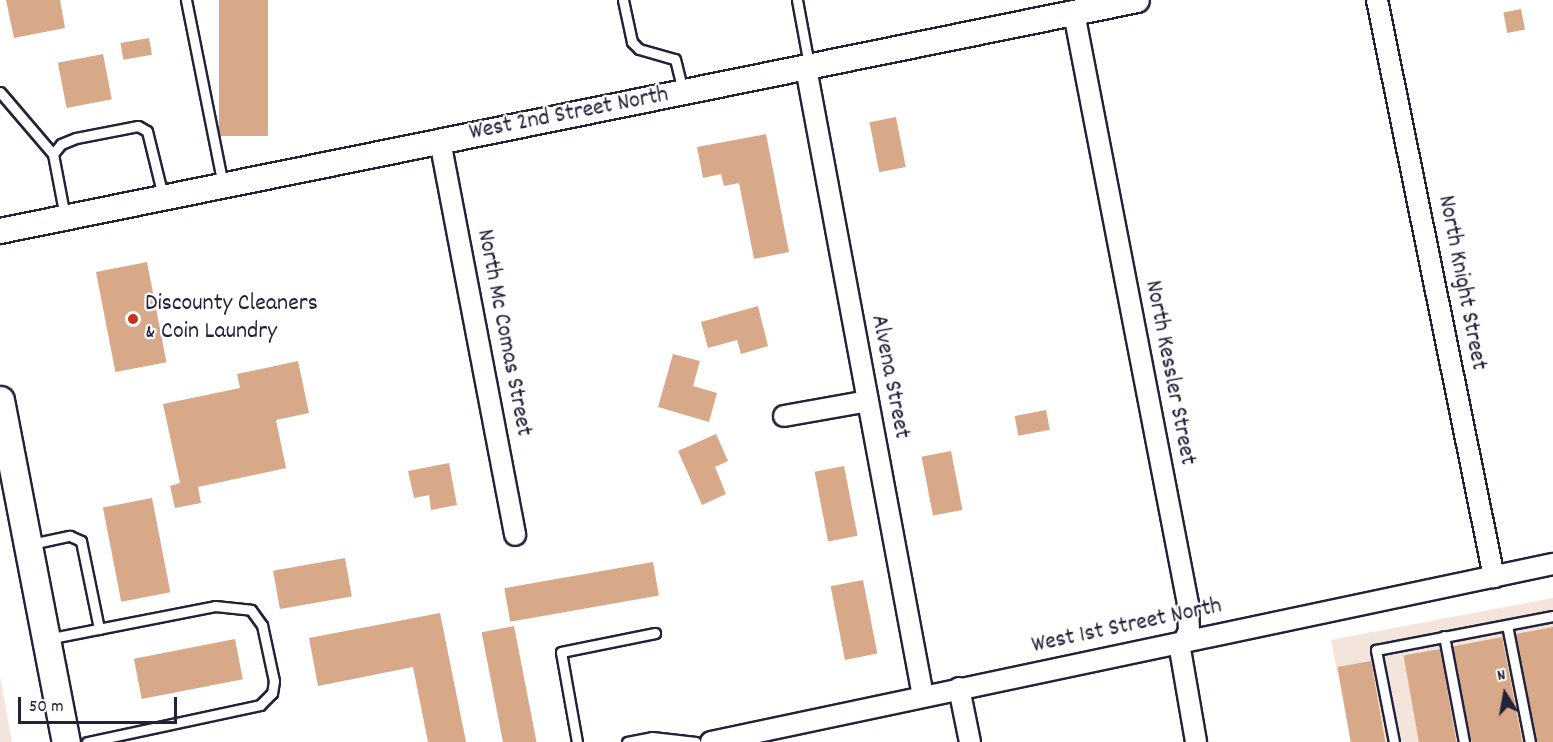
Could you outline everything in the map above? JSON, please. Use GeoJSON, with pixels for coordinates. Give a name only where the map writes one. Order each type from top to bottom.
{"type":"FeatureCollection","features":[{"type":"Feature","properties":{"kind":"main road"},"geometry":{"type":"LineString","coordinates":[[0,400],[66,742]]}},
{"type":"Feature","properties":{"kind":"street","name":"West 2nd Street North"},"geometry":{"type":"LineString","coordinates":[[0,231],[1137,0]]}},
{"type":"Feature","properties":{"kind":"street","name":"North Knight Street"},"geometry":{"type":"LineString","coordinates":[[1377,0],[1494,577]]}},
{"type":"Feature","properties":{"kind":"street","name":"North Kessler Street"},"geometry":{"type":"LineString","coordinates":[[1074,13],[1188,604],[1189,631],[1180,649],[1196,742]]}},
{"type":"Feature","properties":{"kind":"street","name":"Alvena Street"},"geometry":{"type":"LineString","coordinates":[[808,67],[923,696]]}},
{"type":"Feature","properties":{"kind":"street","name":"North Mc Comas Street"},"geometry":{"type":"LineString","coordinates":[[440,141],[515,535]]}},
{"type":"Feature","properties":{"kind":"street"},"geometry":{"type":"LineString","coordinates":[[784,416],[868,401]]}},
{"type":"Feature","properties":{"kind":"street","name":"West 1st Street North"},"geometry":{"type":"LineString","coordinates":[[711,742],[1553,564]]}},
{"type":"Feature","properties":{"kind":"street"},"geometry":{"type":"LineString","coordinates":[[959,688],[970,742]]}},
{"type":"Feature","properties":{"kind":"lane"},"geometry":{"type":"LineString","coordinates":[[186,0],[223,185]]}},
{"type":"Feature","properties":{"kind":"lane"},"geometry":{"type":"LineString","coordinates":[[623,0],[632,42],[639,49],[675,59],[682,92]]}},
{"type":"Feature","properties":{"kind":"lane"},"geometry":{"type":"LineString","coordinates":[[797,0],[808,67]]}},
{"type":"Feature","properties":{"kind":"lane"},"geometry":{"type":"LineString","coordinates":[[0,92],[53,154],[65,217]]}},
{"type":"Feature","properties":{"kind":"lane"},"geometry":{"type":"LineString","coordinates":[[53,154],[61,144],[76,138],[138,126],[147,130],[151,139],[164,197]]}},
{"type":"Feature","properties":{"kind":"lane"},"geometry":{"type":"LineString","coordinates":[[28,544],[70,536],[81,542],[99,629]]}},
{"type":"Feature","properties":{"kind":"lane"},"geometry":{"type":"LineString","coordinates":[[47,639],[215,606],[251,610],[262,625],[273,681],[272,693],[260,705],[87,742]]}},
{"type":"Feature","properties":{"kind":"lane"},"geometry":{"type":"LineString","coordinates":[[1394,742],[1376,650],[1553,616]]}},
{"type":"Feature","properties":{"kind":"lane"},"geometry":{"type":"LineString","coordinates":[[1507,625],[1530,742]]}},
{"type":"Feature","properties":{"kind":"lane"},"geometry":{"type":"LineString","coordinates":[[577,742],[561,652],[655,633]]}},
{"type":"Feature","properties":{"kind":"lane"},"geometry":{"type":"LineString","coordinates":[[1444,636],[1464,742]]}},
{"type":"Feature","properties":{"kind":"lane"},"geometry":{"type":"LineString","coordinates":[[627,742],[652,737],[696,742]]}},
{"type":"Feature","properties":{"kind":"shaded area"},"geometry":{"type":"Polygon","coordinates":[[[1553,598],[1553,742],[1351,742],[1331,640],[1553,598]]]}},
{"type":"Feature","properties":{"kind":"shaded area"},"geometry":{"type":"Polygon","coordinates":[[[0,676],[12,742],[0,742],[0,676]]]}},
{"type":"Feature","properties":{"kind":"building"},"geometry":{"type":"Polygon","coordinates":[[[6,0],[60,0],[65,28],[14,38],[6,0]]]}},
{"type":"Feature","properties":{"kind":"building"},"geometry":{"type":"Polygon","coordinates":[[[219,0],[268,0],[268,136],[219,136],[219,0]]]}},
{"type":"Feature","properties":{"kind":"building"},"geometry":{"type":"Polygon","coordinates":[[[1521,9],[1525,30],[1507,33],[1503,12],[1521,9]]]}},
{"type":"Feature","properties":{"kind":"building"},"geometry":{"type":"Polygon","coordinates":[[[149,38],[152,55],[123,60],[120,43],[149,38]]]}},
{"type":"Feature","properties":{"kind":"building"},"geometry":{"type":"Polygon","coordinates":[[[103,54],[112,99],[67,108],[58,63],[103,54]]]}},
{"type":"Feature","properties":{"kind":"building"},"geometry":{"type":"Polygon","coordinates":[[[896,117],[906,167],[879,172],[869,122],[896,117]]]}},
{"type":"Feature","properties":{"kind":"building"},"geometry":{"type":"Polygon","coordinates":[[[766,134],[789,252],[754,259],[739,183],[724,186],[721,174],[703,178],[697,147],[766,134]]]}},
{"type":"Feature","properties":{"kind":"building"},"geometry":{"type":"Polygon","coordinates":[[[147,262],[166,362],[115,372],[96,272],[147,262]]]}},
{"type":"Feature","properties":{"kind":"building"},"geometry":{"type":"Polygon","coordinates":[[[758,306],[768,346],[741,354],[737,340],[708,348],[701,322],[758,306]]]}},
{"type":"Feature","properties":{"kind":"building"},"geometry":{"type":"Polygon","coordinates":[[[673,354],[700,361],[693,386],[717,393],[709,422],[658,407],[673,354]]]}},
{"type":"Feature","properties":{"kind":"building"},"geometry":{"type":"Polygon","coordinates":[[[298,361],[309,413],[276,420],[286,468],[198,487],[201,503],[175,508],[170,486],[180,483],[163,404],[240,388],[237,374],[298,361]]]}},
{"type":"Feature","properties":{"kind":"building"},"geometry":{"type":"Polygon","coordinates":[[[1046,410],[1050,430],[1018,436],[1015,416],[1046,410]]]}},
{"type":"Feature","properties":{"kind":"building"},"geometry":{"type":"Polygon","coordinates":[[[716,434],[728,461],[715,467],[726,494],[702,505],[678,451],[716,434]]]}},
{"type":"Feature","properties":{"kind":"building"},"geometry":{"type":"Polygon","coordinates":[[[951,451],[962,510],[933,516],[922,457],[951,451]]]}},
{"type":"Feature","properties":{"kind":"building"},"geometry":{"type":"Polygon","coordinates":[[[449,463],[457,505],[431,510],[429,495],[414,498],[408,471],[449,463]]]}},
{"type":"Feature","properties":{"kind":"building"},"geometry":{"type":"Polygon","coordinates":[[[844,466],[858,536],[828,541],[815,472],[844,466]]]}},
{"type":"Feature","properties":{"kind":"building"},"geometry":{"type":"Polygon","coordinates":[[[152,498],[170,592],[121,602],[103,508],[152,498]]]}},
{"type":"Feature","properties":{"kind":"building"},"geometry":{"type":"Polygon","coordinates":[[[345,558],[352,596],[280,609],[273,571],[345,558]]]}},
{"type":"Feature","properties":{"kind":"building"},"geometry":{"type":"Polygon","coordinates":[[[653,562],[659,595],[510,622],[504,588],[653,562]]]}},
{"type":"Feature","properties":{"kind":"building"},"geometry":{"type":"Polygon","coordinates":[[[863,580],[877,654],[845,660],[831,586],[863,580]]]}},
{"type":"Feature","properties":{"kind":"building"},"geometry":{"type":"Polygon","coordinates":[[[440,613],[466,742],[428,742],[413,667],[318,686],[309,638],[440,613]]]}},
{"type":"Feature","properties":{"kind":"building"},"geometry":{"type":"Polygon","coordinates":[[[514,626],[537,742],[503,742],[482,632],[514,626]]]}},
{"type":"Feature","properties":{"kind":"building"},"geometry":{"type":"Polygon","coordinates":[[[1553,627],[1553,742],[1537,742],[1516,634],[1553,627]]]}},
{"type":"Feature","properties":{"kind":"building"},"geometry":{"type":"Polygon","coordinates":[[[1502,637],[1522,742],[1471,742],[1453,647],[1502,637]]]}},
{"type":"Feature","properties":{"kind":"building"},"geometry":{"type":"Polygon","coordinates":[[[235,639],[243,679],[142,699],[134,659],[235,639]]]}},
{"type":"Feature","properties":{"kind":"building"},"geometry":{"type":"Polygon","coordinates":[[[1440,649],[1456,742],[1419,742],[1404,655],[1440,649]]]}},
{"type":"Feature","properties":{"kind":"building"},"geometry":{"type":"Polygon","coordinates":[[[1371,661],[1385,742],[1351,742],[1338,667],[1371,661]]]}},
{"type":"Feature","properties":{"kind":"place","name":"Discounty Cleaners & Coin Laundry"},"geometry":{"type":"Point","coordinates":[133,319]}}]}
